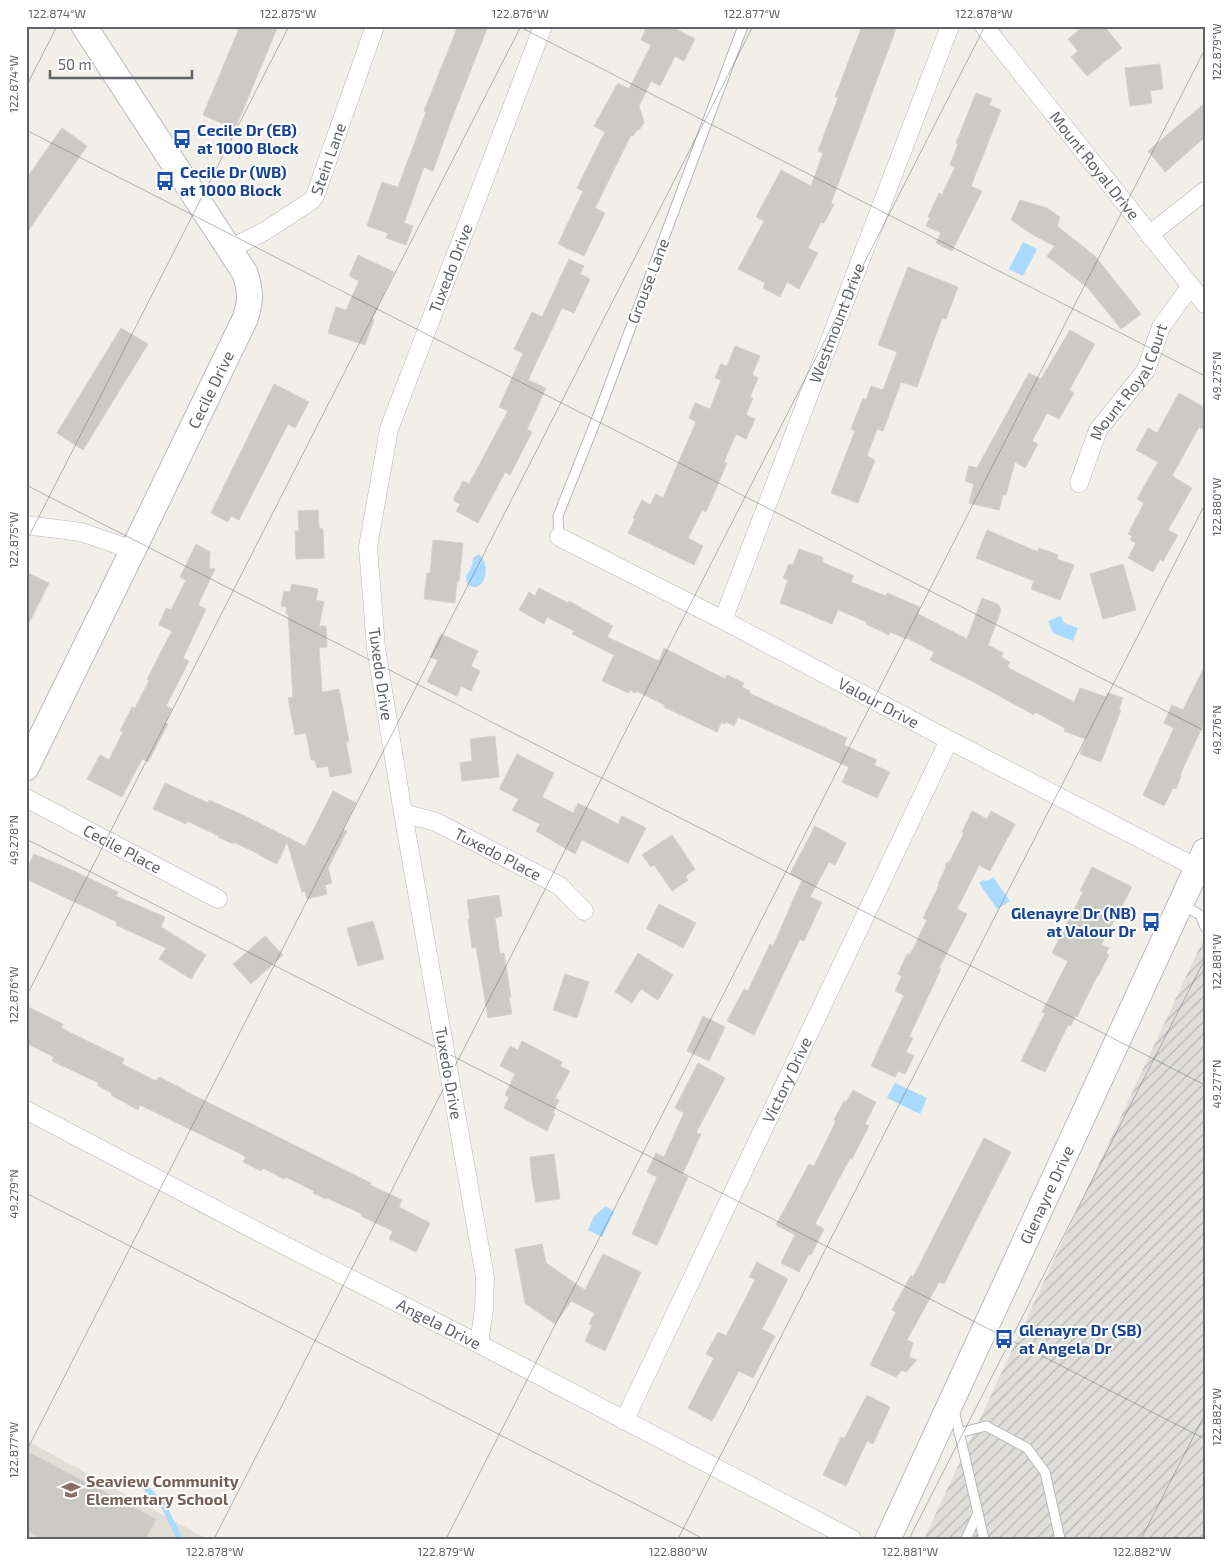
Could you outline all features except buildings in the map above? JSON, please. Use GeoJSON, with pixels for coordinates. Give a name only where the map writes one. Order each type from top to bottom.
{"type":"FeatureCollection","features":[{"type":"Feature","properties":{"kind":"street","name":"Cecile Drive"},"geometry":{"type":"LineString","coordinates":[[26,768],[134,550],[244,319],[249,305],[250,294],[247,278],[230,250],[84,26]]}},
{"type":"Feature","properties":{"kind":"street","name":"Stein Lane"},"geometry":{"type":"LineString","coordinates":[[230,250],[265,231],[311,201],[315,196],[375,26]]}},
{"type":"Feature","properties":{"kind":"street","name":"Tuxedo Drive"},"geometry":{"type":"LineString","coordinates":[[479,1344],[484,1309],[485,1277],[403,813],[376,648],[368,547],[389,429],[543,26]]}},
{"type":"Feature","properties":{"kind":"street","name":"Westmount Drive"},"geometry":{"type":"LineString","coordinates":[[723,620],[950,26]]}},
{"type":"Feature","properties":{"kind":"street","name":"Mount Royal Drive"},"geometry":{"type":"LineString","coordinates":[[984,26],[1205,304]]}},
{"type":"Feature","properties":{"kind":"street"},"geometry":{"type":"LineString","coordinates":[[1149,235],[1205,190]]}},
{"type":"Feature","properties":{"kind":"street","name":"Mount Royal Court"},"geometry":{"type":"LineString","coordinates":[[1079,483],[1098,430],[1146,370],[1161,327],[1190,287]]}},
{"type":"Feature","properties":{"kind":"street"},"geometry":{"type":"LineString","coordinates":[[26,525],[81,532],[134,550]]}},
{"type":"Feature","properties":{"kind":"street","name":"Valour Drive"},"geometry":{"type":"LineString","coordinates":[[559,537],[723,620],[949,740],[1201,860]]}},
{"type":"Feature","properties":{"kind":"street","name":"Victory Drive"},"geometry":{"type":"LineString","coordinates":[[624,1421],[949,740]]}},
{"type":"Feature","properties":{"kind":"street","name":"Cecile Place"},"geometry":{"type":"LineString","coordinates":[[26,798],[218,899]]}},
{"type":"Feature","properties":{"kind":"street","name":"Tuxedo Place"},"geometry":{"type":"LineString","coordinates":[[403,813],[436,822],[560,886],[584,911]]}},
{"type":"Feature","properties":{"kind":"street","name":"Glenayre Drive"},"geometry":{"type":"LineString","coordinates":[[888,1539],[1201,860]]}},
{"type":"Feature","properties":{"kind":"street","name":"Angela Drive"},"geometry":{"type":"LineString","coordinates":[[26,1110],[852,1539]]}},
{"type":"Feature","properties":{"kind":"lane","name":"Grouse Lane"},"geometry":{"type":"LineString","coordinates":[[559,537],[558,516],[597,418],[743,26]]}},
{"type":"Feature","properties":{"kind":"lane"},"geometry":{"type":"LineString","coordinates":[[1180,904],[1200,915],[1205,926]]}},
{"type":"Feature","properties":{"kind":"lane"},"geometry":{"type":"LineString","coordinates":[[952,1400],[984,1539]]}},
{"type":"Feature","properties":{"kind":"lane"},"geometry":{"type":"LineString","coordinates":[[960,1433],[986,1426],[1027,1448],[1045,1472],[1060,1539]]}},
{"type":"Feature","properties":{"kind":"lane"},"geometry":{"type":"LineString","coordinates":[[966,1539],[978,1513]]}},
{"type":"Feature","properties":{"kind":"shaded area"},"geometry":{"type":"Polygon","coordinates":[[[1205,936],[1205,1539],[924,1539],[1205,936]]]}},
{"type":"Feature","properties":{"kind":"shaded area","name":"Seaview Community Elementary School"},"geometry":{"type":"Polygon","coordinates":[[[26,1440],[207,1539],[26,1539],[26,1440]]]}},
{"type":"Feature","properties":{"kind":"water"},"geometry":{"type":"Polygon","coordinates":[[[1023,242],[1037,249],[1023,276],[1009,269],[1023,242]]]}},
{"type":"Feature","properties":{"kind":"water"},"geometry":{"type":"Polygon","coordinates":[[[479,554],[485,563],[485,578],[477,587],[472,587],[467,584],[466,576],[472,566],[473,558],[479,554]]]}},
{"type":"Feature","properties":{"kind":"water"},"geometry":{"type":"Polygon","coordinates":[[[1061,616],[1064,623],[1078,628],[1073,641],[1053,633],[1048,621],[1061,616]]]}},
{"type":"Feature","properties":{"kind":"water"},"geometry":{"type":"Polygon","coordinates":[[[993,877],[1010,901],[997,909],[979,883],[993,877]]]}},
{"type":"Feature","properties":{"kind":"water"},"geometry":{"type":"Polygon","coordinates":[[[895,1083],[927,1098],[920,1114],[887,1098],[895,1083]]]}},
{"type":"Feature","properties":{"kind":"water"},"geometry":{"type":"Polygon","coordinates":[[[606,1206],[614,1212],[602,1237],[588,1230],[594,1216],[606,1206]]]}},
{"type":"Feature","properties":{"kind":"waterway"},"geometry":{"type":"LineString","coordinates":[[144,1486],[163,1505],[180,1539]]}},
{"type":"Feature","properties":{"kind":"place","name":"Cecile Dr (EB) at 1000 Block"},"geometry":{"type":"Point","coordinates":[182,139]}},
{"type":"Feature","properties":{"kind":"place","name":"Cecile Dr (WB) at 1000 Block"},"geometry":{"type":"Point","coordinates":[165,181]}},
{"type":"Feature","properties":{"kind":"place","name":"Glenayre Dr (NB) at Valour Dr"},"geometry":{"type":"Point","coordinates":[1151,922]}},
{"type":"Feature","properties":{"kind":"place","name":"Glenayre Dr (SB) at Angela Dr"},"geometry":{"type":"Point","coordinates":[1004,1339]}},
{"type":"Feature","properties":{"kind":"place","name":"Seaview Community Elementary School"},"geometry":{"type":"Point","coordinates":[71,1490]}}]}
